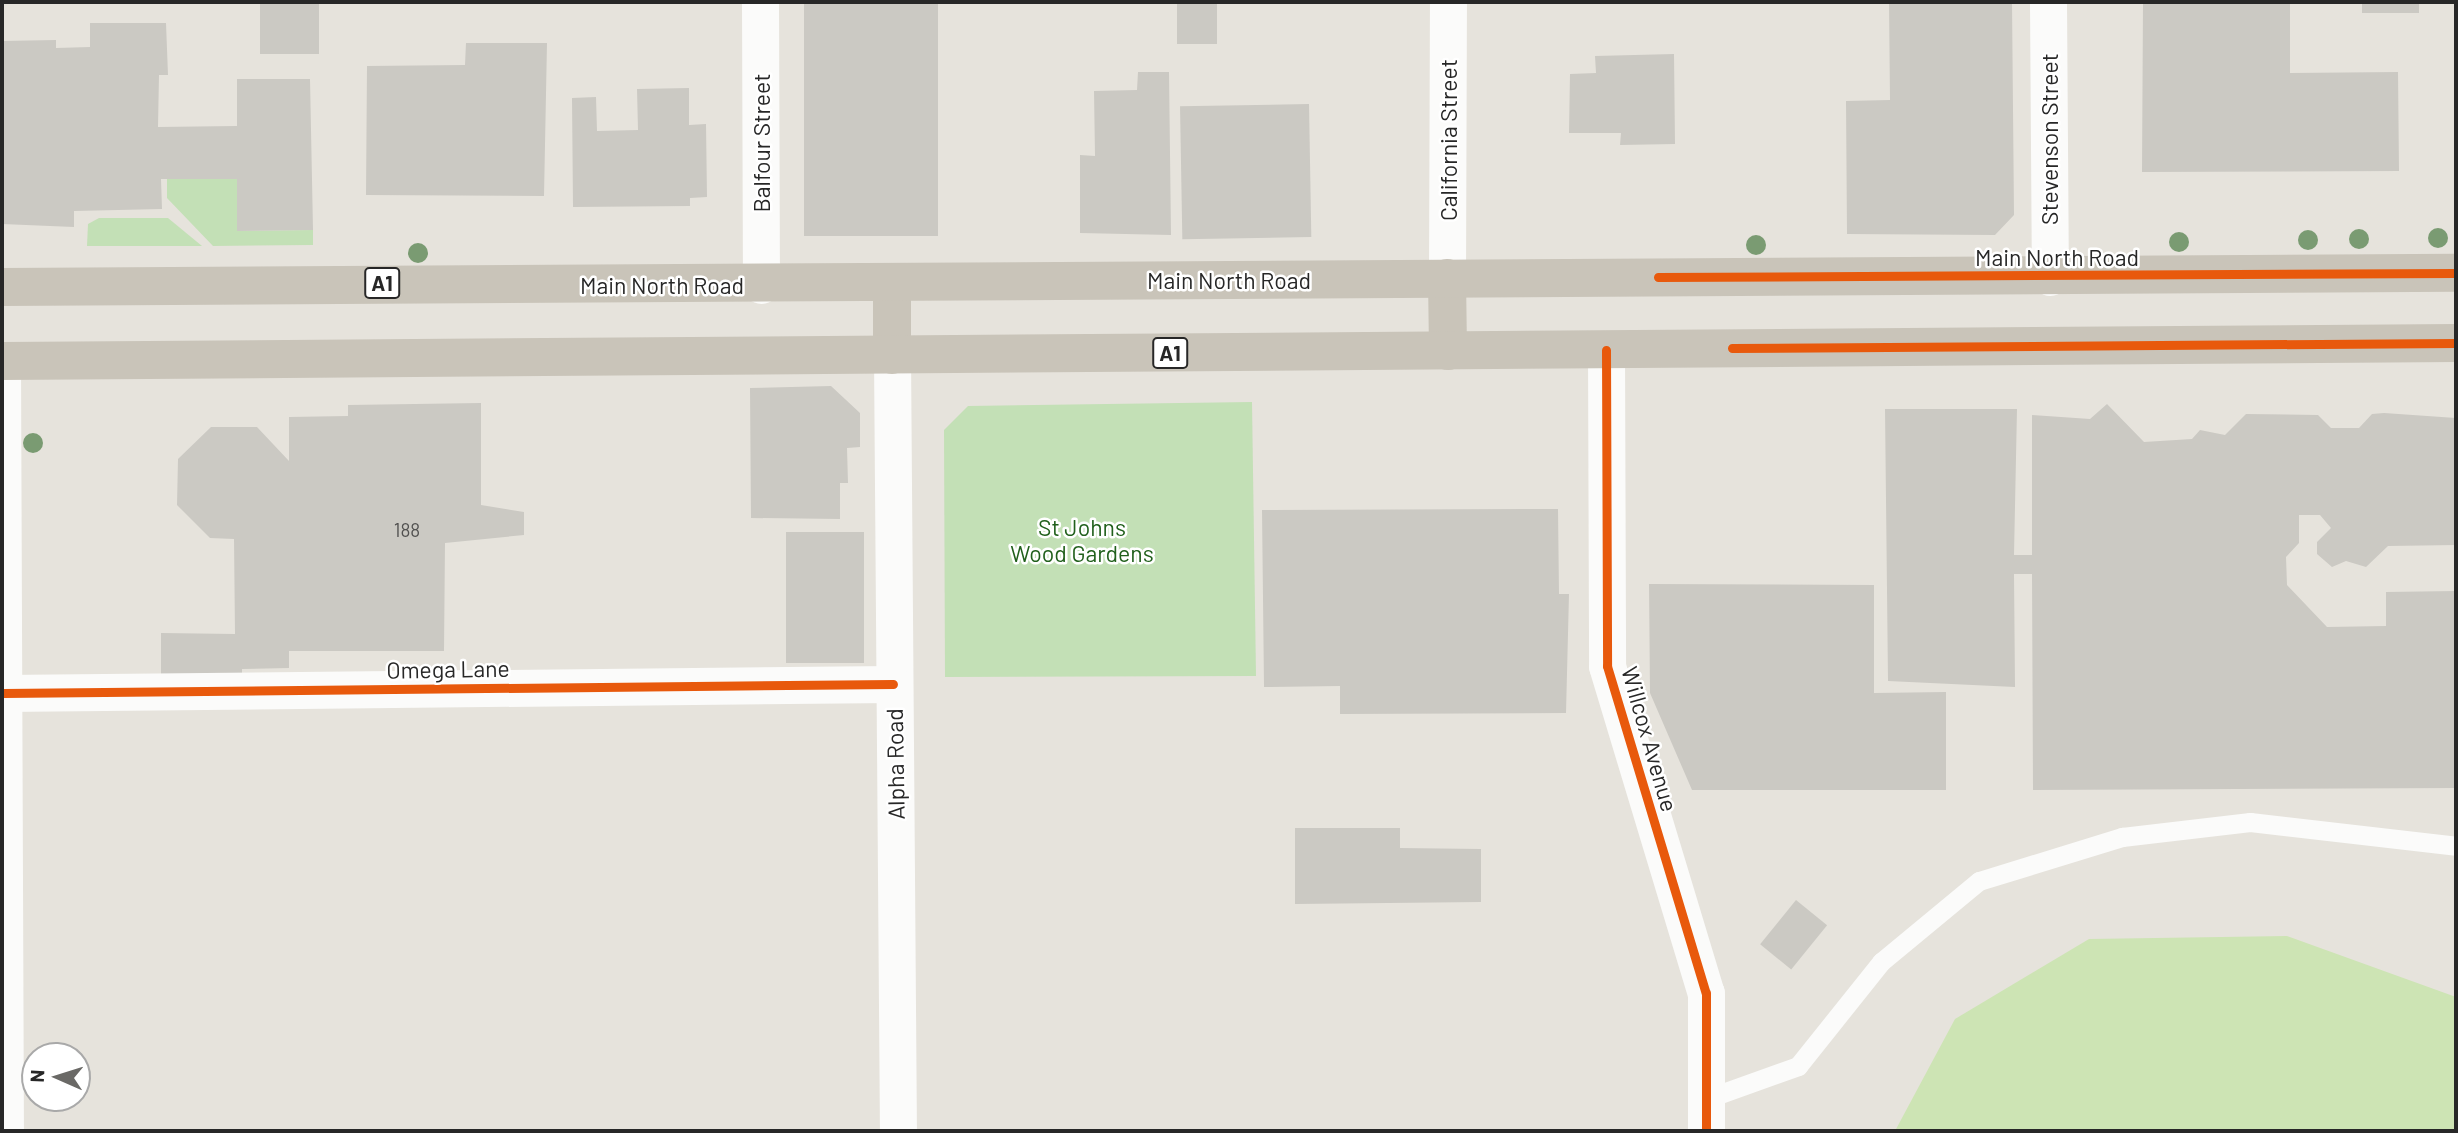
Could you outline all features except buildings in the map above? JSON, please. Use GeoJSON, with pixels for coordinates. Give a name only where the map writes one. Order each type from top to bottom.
{"type":"FeatureCollection","features":[{"type":"Feature","properties":{"kind":"highway","name":"Main North Road"},"geometry":{"type":"LineString","coordinates":[[2,287],[761,285],[1447,278],[2456,273]]}},
{"type":"Feature","properties":{"kind":"highway"},"geometry":{"type":"LineString","coordinates":[[1447,278],[1448,351]]}},
{"type":"Feature","properties":{"kind":"highway"},"geometry":{"type":"LineString","coordinates":[[892,283],[892,355]]}},
{"type":"Feature","properties":{"kind":"highway","name":"A1"},"geometry":{"type":"LineString","coordinates":[[2,361],[2456,343]]}},
{"type":"Feature","properties":{"kind":"street","name":"Balfour Street"},"geometry":{"type":"LineString","coordinates":[[760,2],[761,285]]}},
{"type":"Feature","properties":{"kind":"street","name":"California Street"},"geometry":{"type":"LineString","coordinates":[[1447,278],[1448,2]]}},
{"type":"Feature","properties":{"kind":"street","name":"Stevenson Street"},"geometry":{"type":"LineString","coordinates":[[2048,2],[2050,276]]}},
{"type":"Feature","properties":{"kind":"street","name":"Willcox Avenue"},"geometry":{"type":"LineString","coordinates":[[1606,350],[1607,666],[1706,993],[1706,1115]]}},
{"type":"Feature","properties":{"kind":"street","name":"Alpha Road"},"geometry":{"type":"LineString","coordinates":[[892,355],[898,1131]]}},
{"type":"Feature","properties":{"kind":"street"},"geometry":{"type":"LineString","coordinates":[[2,361],[4,1111]]}},
{"type":"Feature","properties":{"kind":"street","name":"Omega Lane"},"geometry":{"type":"LineString","coordinates":[[3,695],[893,684]]}},
{"type":"Feature","properties":{"kind":"lane"},"geometry":{"type":"LineString","coordinates":[[1706,1115],[1798,1066],[1881,962],[1979,881],[2122,837],[2250,822],[2456,846]]}},
{"type":"Feature","properties":{"kind":"green space"},"geometry":{"type":"Polygon","coordinates":[[[167,179],[237,179],[237,231],[313,230],[313,245],[213,246],[167,198],[167,179]]]}},
{"type":"Feature","properties":{"kind":"green space"},"geometry":{"type":"Polygon","coordinates":[[[99,218],[168,218],[202,246],[87,246],[88,224],[99,218]]]}},
{"type":"Feature","properties":{"kind":"green space","name":"St Johns Wood Gardens"},"geometry":{"type":"Polygon","coordinates":[[[1252,402],[1256,676],[945,677],[944,430],[968,406],[1252,402]]]}},
{"type":"Feature","properties":{"kind":"green space"},"geometry":{"type":"Polygon","coordinates":[[[2287,936],[2456,997],[2456,1131],[1895,1131],[1955,1019],[2089,939],[2287,936]]]}},
{"type":"Feature","properties":{"kind":"cycle path"},"geometry":{"type":"LineString","coordinates":[[1658,277],[2456,273]]}},
{"type":"Feature","properties":{"kind":"cycle path"},"geometry":{"type":"LineString","coordinates":[[1732,348],[2456,343]]}},
{"type":"Feature","properties":{"kind":"cycle path"},"geometry":{"type":"LineString","coordinates":[[1606,350],[1607,666],[1706,993],[1706,1131]]}},
{"type":"Feature","properties":{"kind":"cycle path"},"geometry":{"type":"LineString","coordinates":[[3,693],[893,684]]}}]}
